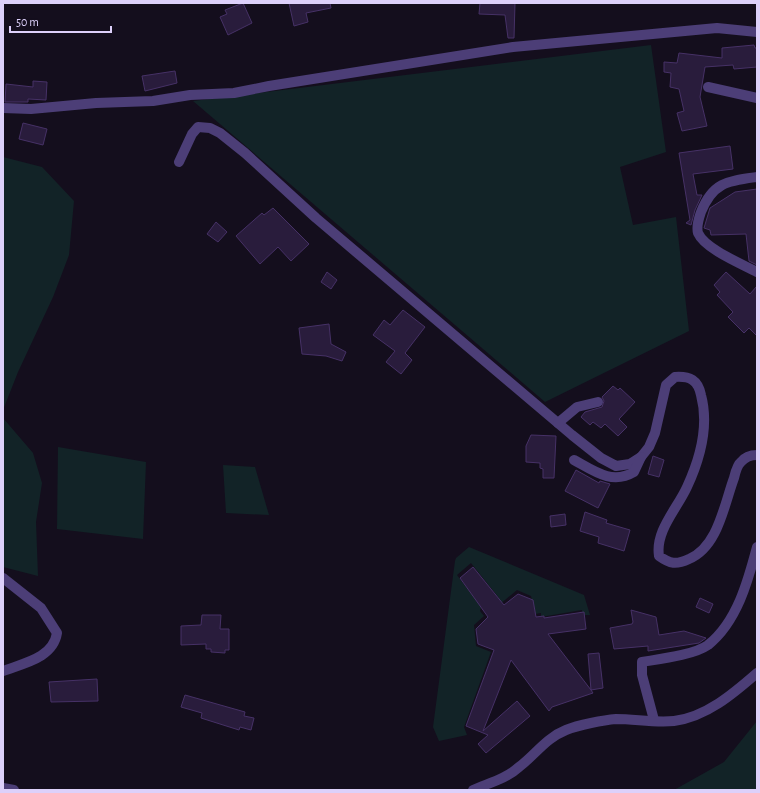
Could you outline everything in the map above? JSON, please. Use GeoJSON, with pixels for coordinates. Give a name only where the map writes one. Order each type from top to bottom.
{"type":"FeatureCollection","features":[{"type":"Feature","properties":{"kind":"street"},"geometry":{"type":"LineString","coordinates":[[3,108],[31,109],[96,103],[153,101],[190,95],[234,93],[269,86],[513,47],[593,38],[717,28],[757,32]]}},
{"type":"Feature","properties":{"kind":"street"},"geometry":{"type":"LineString","coordinates":[[708,87],[757,98]]}},
{"type":"Feature","properties":{"kind":"street"},"geometry":{"type":"LineString","coordinates":[[179,162],[192,134],[198,127],[210,128],[220,133],[245,153],[316,218],[601,458],[616,466],[630,464],[641,457]]}},
{"type":"Feature","properties":{"kind":"street"},"geometry":{"type":"LineString","coordinates":[[757,178],[729,181],[717,187],[708,196],[697,226],[698,233],[711,246],[757,272]]}},
{"type":"Feature","properties":{"kind":"street"},"geometry":{"type":"LineString","coordinates":[[574,460],[611,478],[619,479],[634,472],[655,432],[666,386],[676,376],[686,376],[694,380],[700,388],[704,405],[703,427],[698,458],[687,487],[662,531],[657,546],[658,556],[669,563],[678,564],[692,558],[706,547],[718,526],[740,462],[751,455],[757,455]]}},
{"type":"Feature","properties":{"kind":"street"},"geometry":{"type":"LineString","coordinates":[[558,423],[577,407],[598,402]]}},
{"type":"Feature","properties":{"kind":"street"},"geometry":{"type":"LineString","coordinates":[[654,720],[642,675],[642,662],[692,651],[707,645],[724,628],[739,603],[757,548]]}},
{"type":"Feature","properties":{"kind":"street"},"geometry":{"type":"LineString","coordinates":[[3,578],[42,608],[56,633],[55,642],[40,657],[3,671]]}},
{"type":"Feature","properties":{"kind":"street"},"geometry":{"type":"LineString","coordinates":[[473,790],[503,778],[514,771],[551,737],[566,730],[615,719],[672,721],[698,714],[722,701],[757,673]]}},
{"type":"Feature","properties":{"kind":"street"},"geometry":{"type":"LineString","coordinates":[[3,788],[14,790]]}},
{"type":"Feature","properties":{"kind":"shaded area"},"geometry":{"type":"Polygon","coordinates":[[[651,45],[666,152],[620,167],[633,225],[676,217],[689,331],[545,402],[193,101],[651,45]]]}},
{"type":"Feature","properties":{"kind":"shaded area"},"geometry":{"type":"Polygon","coordinates":[[[3,157],[42,167],[74,201],[69,255],[53,297],[18,372],[3,410],[3,157]]]}},
{"type":"Feature","properties":{"kind":"shaded area"},"geometry":{"type":"Polygon","coordinates":[[[3,418],[33,453],[42,483],[36,522],[38,576],[3,567],[3,418]]]}},
{"type":"Feature","properties":{"kind":"shaded area"},"geometry":{"type":"Polygon","coordinates":[[[58,447],[146,462],[143,539],[57,529],[58,447]]]}},
{"type":"Feature","properties":{"kind":"shaded area"},"geometry":{"type":"Polygon","coordinates":[[[223,465],[255,467],[269,515],[226,513],[223,465]]]}},
{"type":"Feature","properties":{"kind":"shaded area"},"geometry":{"type":"Polygon","coordinates":[[[469,547],[584,595],[590,615],[582,615],[582,610],[541,617],[541,613],[535,614],[531,596],[517,590],[499,605],[496,601],[499,598],[471,563],[457,575],[481,607],[480,611],[484,616],[474,625],[476,646],[491,652],[464,727],[467,735],[439,741],[433,727],[455,561],[456,558],[469,547]]]}},
{"type":"Feature","properties":{"kind":"shaded area"},"geometry":{"type":"Polygon","coordinates":[[[757,721],[757,790],[674,790],[724,762],[757,721]]]}},
{"type":"Feature","properties":{"kind":"building"},"geometry":{"type":"Polygon","coordinates":[[[243,3],[252,23],[228,35],[220,17],[227,14],[225,10],[243,3]]]}},
{"type":"Feature","properties":{"kind":"building"},"geometry":{"type":"Polygon","coordinates":[[[289,3],[330,3],[331,8],[306,13],[308,22],[294,26],[289,3]]]}},
{"type":"Feature","properties":{"kind":"building"},"geometry":{"type":"Polygon","coordinates":[[[480,3],[515,3],[514,38],[508,38],[505,15],[479,14],[480,3]]]}},
{"type":"Feature","properties":{"kind":"building"},"geometry":{"type":"Polygon","coordinates":[[[754,45],[755,48],[757,48],[757,67],[734,69],[733,65],[705,67],[700,97],[707,126],[682,131],[677,113],[684,111],[679,89],[670,87],[671,73],[664,72],[664,62],[677,63],[679,53],[722,58],[722,48],[754,45]]]}},
{"type":"Feature","properties":{"kind":"building"},"geometry":{"type":"Polygon","coordinates":[[[175,71],[177,83],[145,91],[142,76],[175,71]]]}},
{"type":"Feature","properties":{"kind":"building"},"geometry":{"type":"Polygon","coordinates":[[[33,81],[47,82],[46,100],[28,99],[28,102],[5,102],[6,84],[33,87],[33,81]]]}},
{"type":"Feature","properties":{"kind":"building"},"geometry":{"type":"Polygon","coordinates":[[[23,123],[47,129],[43,145],[19,139],[23,123]]]}},
{"type":"Feature","properties":{"kind":"building"},"geometry":{"type":"Polygon","coordinates":[[[730,146],[733,169],[693,174],[697,195],[702,195],[695,210],[691,225],[686,223],[690,220],[679,153],[730,146]]]}},
{"type":"Feature","properties":{"kind":"building"},"geometry":{"type":"Polygon","coordinates":[[[757,189],[757,265],[749,261],[746,234],[711,235],[710,230],[704,228],[710,208],[735,192],[757,189]]]}},
{"type":"Feature","properties":{"kind":"building"},"geometry":{"type":"Polygon","coordinates":[[[273,208],[309,244],[291,261],[278,247],[260,264],[236,236],[262,213],[264,215],[273,208]]]}},
{"type":"Feature","properties":{"kind":"building"},"geometry":{"type":"Polygon","coordinates":[[[216,222],[227,232],[218,242],[207,234],[216,222]]]}},
{"type":"Feature","properties":{"kind":"building"},"geometry":{"type":"Polygon","coordinates":[[[327,272],[337,280],[331,289],[321,282],[327,272]]]}},
{"type":"Feature","properties":{"kind":"building"},"geometry":{"type":"Polygon","coordinates":[[[726,272],[750,294],[757,286],[757,336],[749,328],[744,333],[728,317],[733,312],[717,295],[720,292],[714,285],[726,272]]]}},
{"type":"Feature","properties":{"kind":"building"},"geometry":{"type":"Polygon","coordinates":[[[403,310],[425,327],[405,353],[412,360],[401,374],[386,362],[395,351],[373,335],[384,320],[390,325],[403,310]]]}},
{"type":"Feature","properties":{"kind":"building"},"geometry":{"type":"Polygon","coordinates":[[[329,324],[331,344],[346,352],[342,361],[326,356],[302,354],[299,328],[329,324]]]}},
{"type":"Feature","properties":{"kind":"building"},"geometry":{"type":"Polygon","coordinates":[[[613,386],[618,390],[620,388],[635,402],[619,419],[627,427],[618,436],[605,424],[601,428],[593,422],[590,425],[581,417],[585,412],[602,407],[604,401],[602,397],[613,386]]]}},
{"type":"Feature","properties":{"kind":"building"},"geometry":{"type":"Polygon","coordinates":[[[531,435],[556,436],[554,478],[543,478],[543,469],[540,468],[540,463],[526,462],[526,446],[531,435]]]}},
{"type":"Feature","properties":{"kind":"building"},"geometry":{"type":"Polygon","coordinates":[[[653,456],[664,460],[659,477],[648,474],[653,456]]]}},
{"type":"Feature","properties":{"kind":"building"},"geometry":{"type":"Polygon","coordinates":[[[576,470],[599,483],[600,481],[610,484],[598,508],[565,491],[576,470]]]}},
{"type":"Feature","properties":{"kind":"building"},"geometry":{"type":"Polygon","coordinates":[[[585,512],[607,520],[606,523],[630,530],[624,551],[598,543],[599,537],[580,531],[585,512]]]}},
{"type":"Feature","properties":{"kind":"building"},"geometry":{"type":"Polygon","coordinates":[[[565,514],[566,525],[551,527],[550,516],[565,514]]]}},
{"type":"Feature","properties":{"kind":"building"},"geometry":{"type":"Polygon","coordinates":[[[473,567],[504,605],[518,594],[533,600],[536,617],[544,616],[544,618],[584,612],[586,629],[548,634],[593,693],[552,707],[549,711],[511,660],[483,731],[517,701],[530,716],[486,753],[478,744],[488,735],[466,726],[494,650],[478,644],[476,629],[488,617],[460,578],[473,567]]]}},
{"type":"Feature","properties":{"kind":"building"},"geometry":{"type":"Polygon","coordinates":[[[700,598],[713,604],[709,613],[696,607],[700,598]]]}},
{"type":"Feature","properties":{"kind":"building"},"geometry":{"type":"Polygon","coordinates":[[[631,610],[656,617],[659,635],[684,631],[706,638],[699,643],[648,651],[648,646],[614,649],[610,628],[632,624],[631,610]]]}},
{"type":"Feature","properties":{"kind":"building"},"geometry":{"type":"Polygon","coordinates":[[[202,615],[221,615],[220,629],[229,629],[229,650],[225,650],[225,653],[211,652],[211,649],[206,649],[206,644],[181,645],[181,626],[201,625],[202,615]]]}},
{"type":"Feature","properties":{"kind":"building"},"geometry":{"type":"Polygon","coordinates":[[[599,653],[603,688],[591,690],[588,654],[599,653]]]}},
{"type":"Feature","properties":{"kind":"building"},"geometry":{"type":"Polygon","coordinates":[[[97,679],[98,701],[51,702],[49,682],[97,679]]]}},
{"type":"Feature","properties":{"kind":"building"},"geometry":{"type":"Polygon","coordinates":[[[185,695],[245,712],[244,716],[254,718],[251,730],[240,727],[239,730],[201,718],[202,713],[181,707],[185,695]]]}}]}
